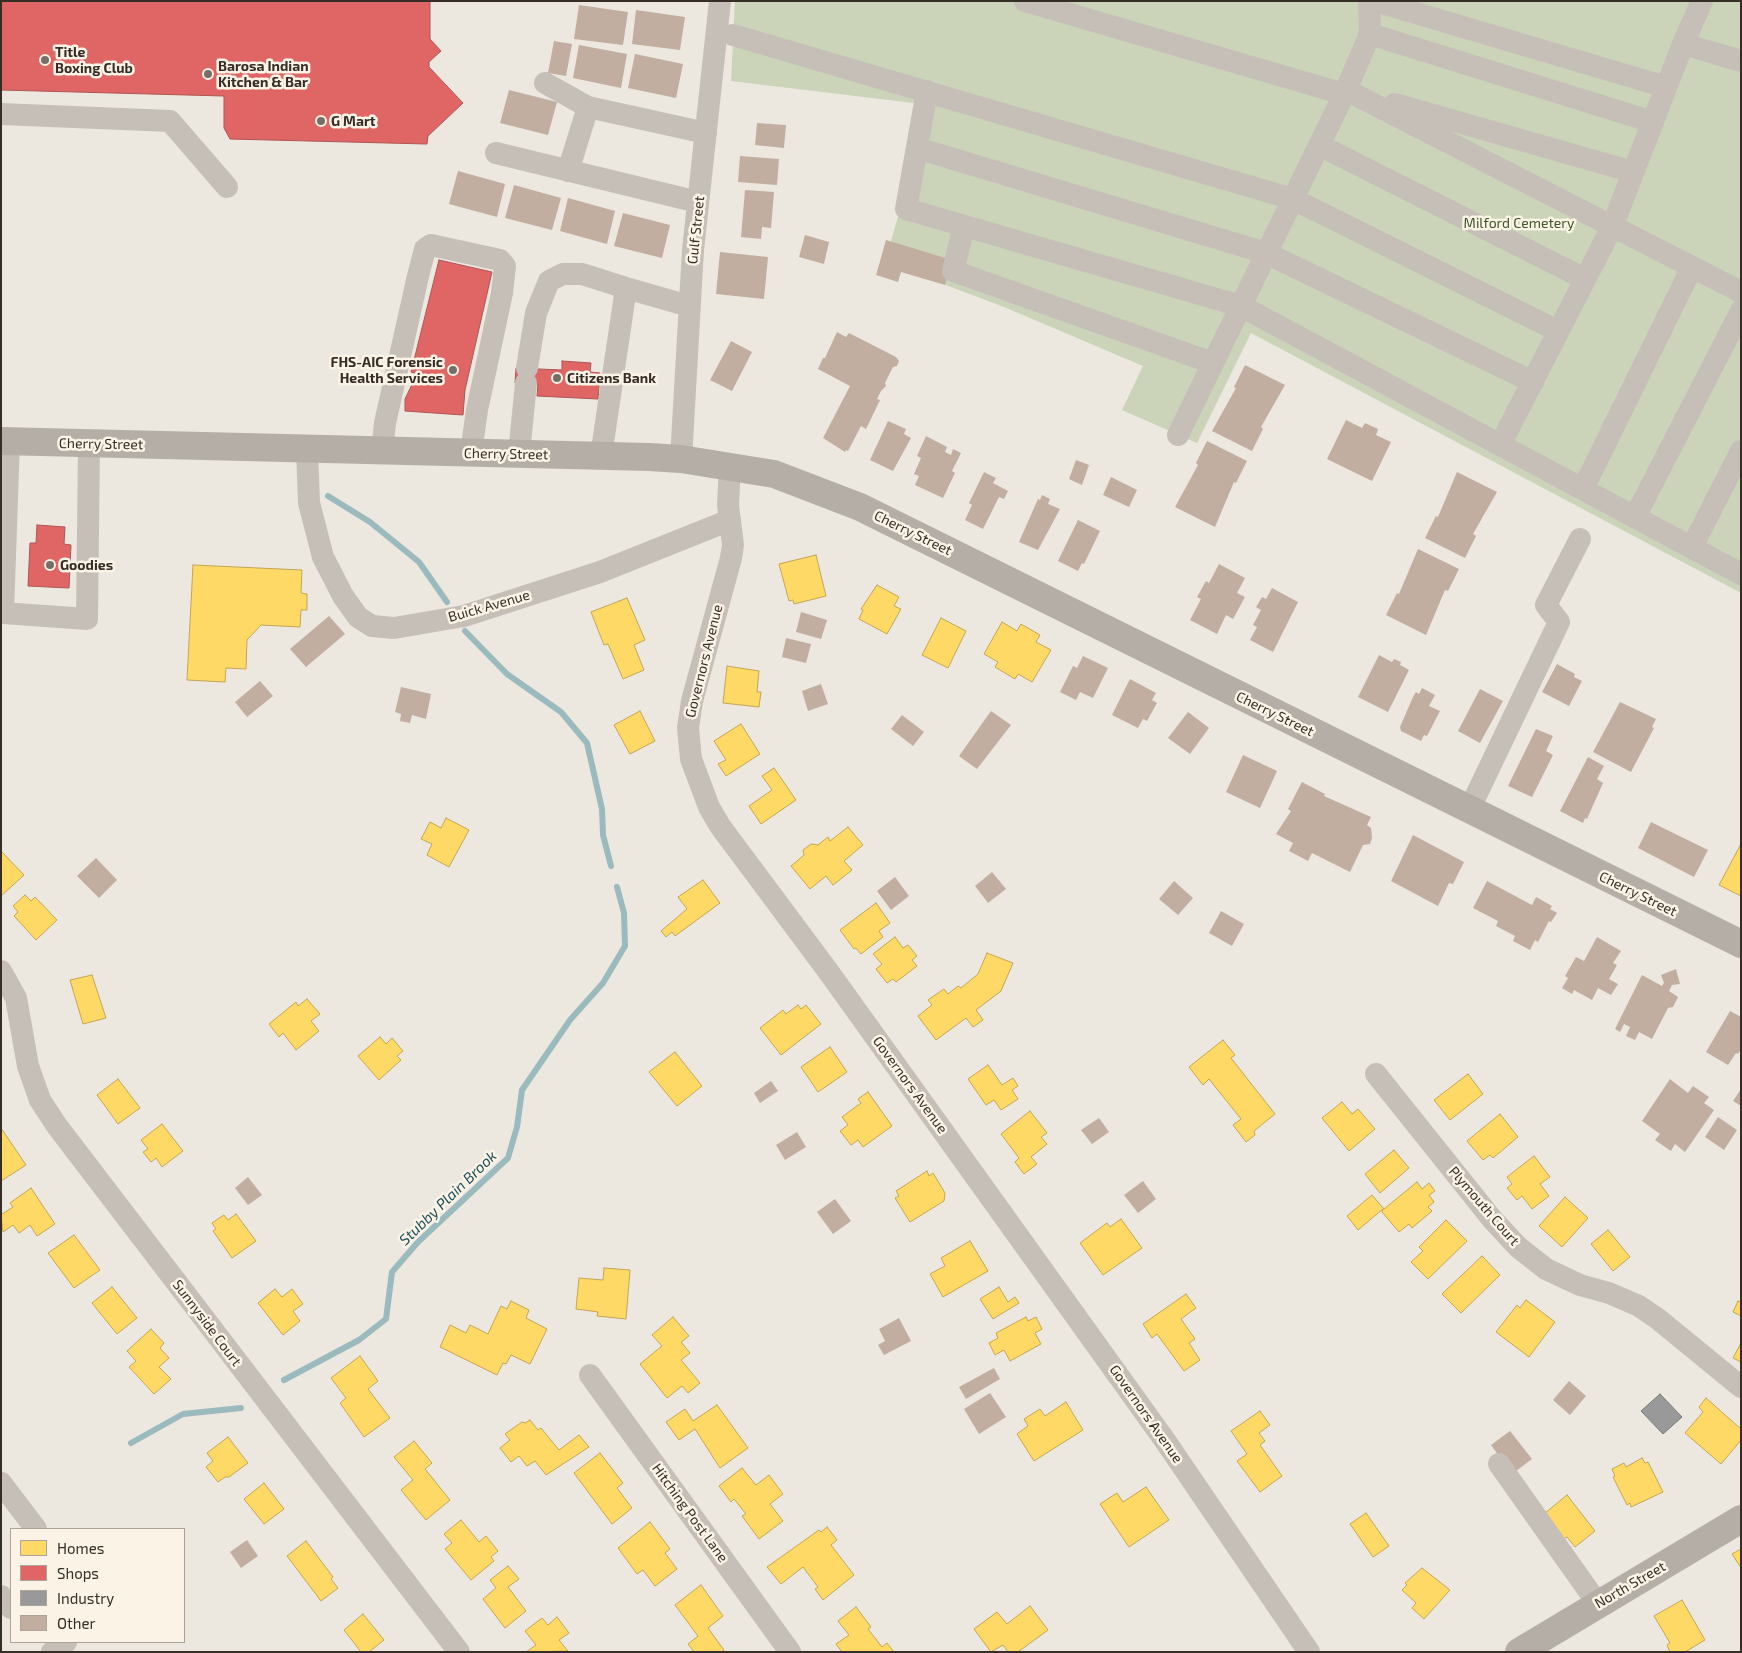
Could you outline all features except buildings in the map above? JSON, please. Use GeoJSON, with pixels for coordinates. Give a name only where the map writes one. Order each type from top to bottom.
{"type":"FeatureCollection","features":[{"type":"Feature","properties":{"kind":"main road","name":"Cherry Street"},"geometry":{"type":"LineString","coordinates":[[5,441],[681,459],[774,474],[860,507],[1741,944]]}},
{"type":"Feature","properties":{"kind":"main road","name":"North Street"},"geometry":{"type":"LineString","coordinates":[[1519,1652],[1741,1519]]}},
{"type":"Feature","properties":{"kind":"street","name":"Gulf Street"},"geometry":{"type":"LineString","coordinates":[[681,459],[689,306],[698,202],[720,1]]}},
{"type":"Feature","properties":{"kind":"street"},"geometry":{"type":"LineString","coordinates":[[1025,1],[1633,172]]}},
{"type":"Feature","properties":{"kind":"street"},"geometry":{"type":"LineString","coordinates":[[1178,435],[1345,92],[1370,34],[1370,1]]}},
{"type":"Feature","properties":{"kind":"street"},"geometry":{"type":"LineString","coordinates":[[1375,1],[1666,87]]}},
{"type":"Feature","properties":{"kind":"street"},"geometry":{"type":"LineString","coordinates":[[1500,445],[1612,227],[1683,44],[1702,1]]}},
{"type":"Feature","properties":{"kind":"street"},"geometry":{"type":"LineString","coordinates":[[733,34],[1293,199],[1558,332]]}},
{"type":"Feature","properties":{"kind":"street"},"geometry":{"type":"LineString","coordinates":[[1370,34],[1653,122]]}},
{"type":"Feature","properties":{"kind":"street"},"geometry":{"type":"LineString","coordinates":[[1683,44],[1741,61]]}},
{"type":"Feature","properties":{"kind":"street"},"geometry":{"type":"LineString","coordinates":[[545,83],[588,106],[706,133]]}},
{"type":"Feature","properties":{"kind":"street"},"geometry":{"type":"LineString","coordinates":[[927,91],[906,209],[1241,306],[1741,574]]}},
{"type":"Feature","properties":{"kind":"street"},"geometry":{"type":"LineString","coordinates":[[1345,92],[1741,292]]}},
{"type":"Feature","properties":{"kind":"street"},"geometry":{"type":"LineString","coordinates":[[568,171],[588,106]]}},
{"type":"Feature","properties":{"kind":"street"},"geometry":{"type":"LineString","coordinates":[[1,114],[170,120],[227,187]]}},
{"type":"Feature","properties":{"kind":"street"},"geometry":{"type":"LineString","coordinates":[[1319,145],[1585,279]]}},
{"type":"Feature","properties":{"kind":"street"},"geometry":{"type":"LineString","coordinates":[[917,148],[1266,253],[1533,382]]}},
{"type":"Feature","properties":{"kind":"street"},"geometry":{"type":"LineString","coordinates":[[496,153],[698,202]]}},
{"type":"Feature","properties":{"kind":"street"},"geometry":{"type":"LineString","coordinates":[[964,227],[953,271],[1213,363]]}},
{"type":"Feature","properties":{"kind":"street"},"geometry":{"type":"LineString","coordinates":[[382,451],[385,423],[418,276],[425,249],[431,245],[500,260],[505,266],[502,293],[477,410],[471,453]]}},
{"type":"Feature","properties":{"kind":"street"},"geometry":{"type":"LineString","coordinates":[[1583,489],[1692,268]]}},
{"type":"Feature","properties":{"kind":"street"},"geometry":{"type":"LineString","coordinates":[[519,454],[536,313],[549,281],[563,274],[582,274],[689,306]]}},
{"type":"Feature","properties":{"kind":"street"},"geometry":{"type":"LineString","coordinates":[[601,456],[626,288]]}},
{"type":"Feature","properties":{"kind":"street"},"geometry":{"type":"LineString","coordinates":[[1635,517],[1741,311]]}},
{"type":"Feature","properties":{"kind":"street"},"geometry":{"type":"LineString","coordinates":[[5,441],[3,613],[87,618],[89,444]]}},
{"type":"Feature","properties":{"kind":"street","name":"Buick Avenue"},"geometry":{"type":"LineString","coordinates":[[307,449],[309,503],[323,556],[343,596],[358,617],[372,626],[394,628],[464,616],[600,572],[730,520]]}},
{"type":"Feature","properties":{"kind":"street"},"geometry":{"type":"LineString","coordinates":[[1692,548],[1741,451]]}},
{"type":"Feature","properties":{"kind":"street","name":"Governors Avenue"},"geometry":{"type":"LineString","coordinates":[[730,466],[728,505],[733,546],[692,701],[688,728],[691,759],[709,807],[720,826],[828,971],[1166,1442],[1309,1652]]}},
{"type":"Feature","properties":{"kind":"street"},"geometry":{"type":"LineString","coordinates":[[1469,810],[1559,622],[1546,605],[1580,539]]}},
{"type":"Feature","properties":{"kind":"street","name":"Sunnyside Court"},"geometry":{"type":"LineString","coordinates":[[1,971],[16,998],[28,1066],[40,1100],[57,1126],[459,1652]]}},
{"type":"Feature","properties":{"kind":"street","name":"Plymouth Court"},"geometry":{"type":"LineString","coordinates":[[1376,1074],[1492,1219],[1518,1247],[1546,1269],[1580,1285],[1609,1293],[1639,1306],[1658,1319],[1741,1387]]}},
{"type":"Feature","properties":{"kind":"street","name":"Hitching Post Lane"},"geometry":{"type":"LineString","coordinates":[[590,1374],[790,1652]]}},
{"type":"Feature","properties":{"kind":"street"},"geometry":{"type":"LineString","coordinates":[[1499,1464],[1598,1604]]}},
{"type":"Feature","properties":{"kind":"street"},"geometry":{"type":"LineString","coordinates":[[1,1482],[35,1528]]}},
{"type":"Feature","properties":{"kind":"street"},"geometry":{"type":"LineString","coordinates":[[1,1596],[10,1607]]}},
{"type":"Feature","properties":{"kind":"street"},"geometry":{"type":"LineString","coordinates":[[52,1652],[65,1643]]}},
{"type":"Feature","properties":{"kind":"green space","name":"Milford Cemetery"},"geometry":{"type":"Polygon","coordinates":[[[735,1],[1741,1],[1741,593],[1251,333],[1197,443],[1122,410],[1143,366],[1004,307],[885,262],[930,105],[731,81],[735,1]]]}},
{"type":"Feature","properties":{"kind":"waterway","name":"Stubby Plain Brook"},"geometry":{"type":"LineString","coordinates":[[328,496],[370,522],[419,562],[447,602]]}},
{"type":"Feature","properties":{"kind":"waterway","name":"Stubby Plain Brook"},"geometry":{"type":"LineString","coordinates":[[465,631],[507,674],[561,712],[587,743],[602,809],[603,835],[611,866]]}},
{"type":"Feature","properties":{"kind":"waterway","name":"Stubby Plain Brook"},"geometry":{"type":"LineString","coordinates":[[284,1380],[359,1340],[386,1319],[392,1272],[418,1242],[508,1158],[517,1127],[522,1090],[570,1020],[603,983],[625,946],[624,913],[617,887]]}},
{"type":"Feature","properties":{"kind":"waterway","name":"Stubby Plain Brook"},"geometry":{"type":"LineString","coordinates":[[131,1443],[183,1414],[241,1408]]}},
{"type":"Feature","properties":{"kind":"place","name":"Title Boxing Club"},"geometry":{"type":"Point","coordinates":[45,60]}},
{"type":"Feature","properties":{"kind":"place","name":"Barosa Indian Kitchen & Bar"},"geometry":{"type":"Point","coordinates":[208,74]}},
{"type":"Feature","properties":{"kind":"place","name":"G Mart"},"geometry":{"type":"Point","coordinates":[321,121]}},
{"type":"Feature","properties":{"kind":"place","name":"FHS-AIC Forensic Health Services"},"geometry":{"type":"Point","coordinates":[453,370]}},
{"type":"Feature","properties":{"kind":"place","name":"Citizens Bank"},"geometry":{"type":"Point","coordinates":[557,378]}},
{"type":"Feature","properties":{"kind":"place","name":"Goodies"},"geometry":{"type":"Point","coordinates":[50,565]}}]}
